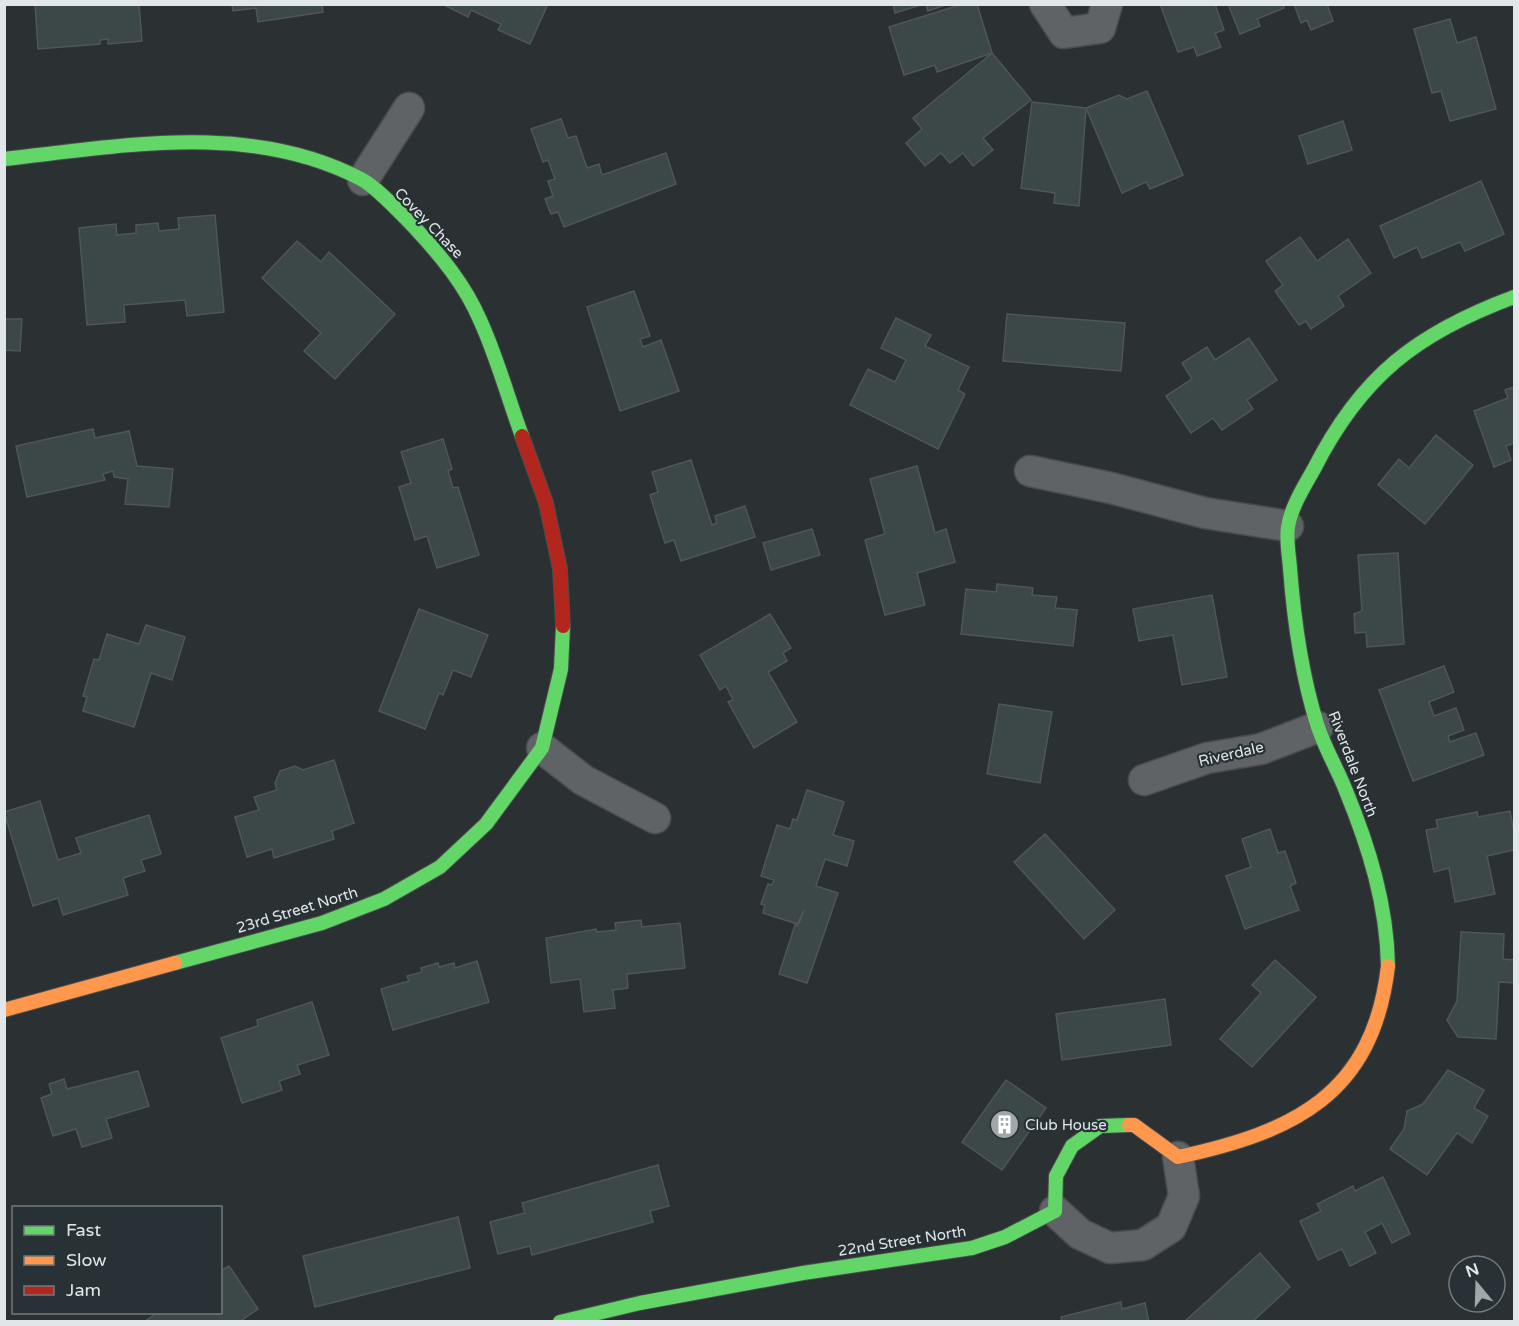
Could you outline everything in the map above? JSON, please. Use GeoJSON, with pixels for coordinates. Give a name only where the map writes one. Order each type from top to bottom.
{"type":"FeatureCollection","features":[{"type":"Feature","properties":{"kind":"street"},"geometry":{"type":"LineString","coordinates":[[1045,4],[1064,33],[1100,28],[1107,4]]}},
{"type":"Feature","properties":{"kind":"street"},"geometry":{"type":"LineString","coordinates":[[363,180],[409,108]]}},
{"type":"Feature","properties":{"kind":"street","name":"Covey Chase"},"geometry":{"type":"LineString","coordinates":[[4,159],[156,143],[223,142],[292,152],[363,180],[406,219],[448,263],[466,290],[480,319],[546,503],[560,569],[564,635],[561,669],[542,748]]}},
{"type":"Feature","properties":{"kind":"street","name":"Riverdale North"},"geometry":{"type":"LineString","coordinates":[[1178,1157],[1262,1138],[1290,1124],[1341,1082],[1362,1055],[1378,1024],[1389,957],[1379,889],[1350,800],[1318,727],[1293,618],[1288,526],[1331,434],[1348,408],[1369,384],[1418,342],[1476,310],[1515,297]]}},
{"type":"Feature","properties":{"kind":"street"},"geometry":{"type":"LineString","coordinates":[[1030,471],[1111,488],[1205,513],[1288,526]]}},
{"type":"Feature","properties":{"kind":"street","name":"Riverdale"},"geometry":{"type":"LineString","coordinates":[[1144,780],[1207,758],[1261,749],[1318,727]]}},
{"type":"Feature","properties":{"kind":"street"},"geometry":{"type":"LineString","coordinates":[[542,748],[583,780],[655,818]]}},
{"type":"Feature","properties":{"kind":"street","name":"23rd Street North"},"geometry":{"type":"LineString","coordinates":[[4,1010],[322,923],[384,899],[440,867],[464,847],[486,824],[542,748]]}},
{"type":"Feature","properties":{"kind":"street"},"geometry":{"type":"LineString","coordinates":[[1134,1125],[1178,1157],[1184,1196],[1171,1227],[1143,1245],[1110,1248],[1080,1233],[1055,1211],[1056,1176],[1066,1156],[1072,1146],[1100,1126],[1134,1125]]}},
{"type":"Feature","properties":{"kind":"street","name":"22nd Street North"},"geometry":{"type":"LineString","coordinates":[[560,1322],[640,1303],[803,1273],[972,1248],[1005,1237],[1055,1211]]}},
{"type":"Feature","properties":{"kind":"building"},"geometry":{"type":"Polygon","coordinates":[[[35,4],[139,4],[142,41],[108,44],[108,39],[100,40],[100,44],[38,49],[35,4]]]}},
{"type":"Feature","properties":{"kind":"building"},"geometry":{"type":"Polygon","coordinates":[[[232,4],[322,4],[323,12],[258,22],[256,8],[233,11],[232,4]]]}},
{"type":"Feature","properties":{"kind":"building"},"geometry":{"type":"Polygon","coordinates":[[[442,4],[548,4],[530,44],[498,30],[501,24],[471,10],[468,17],[442,4]]]}},
{"type":"Feature","properties":{"kind":"building"},"geometry":{"type":"Polygon","coordinates":[[[893,4],[924,4],[895,13],[893,4]]]}},
{"type":"Feature","properties":{"kind":"building"},"geometry":{"type":"Polygon","coordinates":[[[926,4],[948,4],[928,11],[926,4]]]}},
{"type":"Feature","properties":{"kind":"building"},"geometry":{"type":"Polygon","coordinates":[[[963,4],[977,4],[992,53],[937,72],[935,65],[904,75],[889,27],[963,4]]]}},
{"type":"Feature","properties":{"kind":"building"},"geometry":{"type":"Polygon","coordinates":[[[1160,4],[1215,4],[1224,30],[1215,33],[1221,47],[1197,56],[1194,47],[1178,52],[1160,4]]]}},
{"type":"Feature","properties":{"kind":"building"},"geometry":{"type":"Polygon","coordinates":[[[1228,4],[1283,4],[1284,8],[1257,19],[1260,26],[1240,34],[1228,4]]]}},
{"type":"Feature","properties":{"kind":"building"},"geometry":{"type":"Polygon","coordinates":[[[1294,4],[1327,4],[1333,21],[1311,30],[1307,20],[1301,23],[1294,4]]]}},
{"type":"Feature","properties":{"kind":"building"},"geometry":{"type":"Polygon","coordinates":[[[1450,19],[1457,43],[1476,37],[1496,109],[1450,121],[1441,91],[1432,93],[1414,29],[1450,19]]]}},
{"type":"Feature","properties":{"kind":"building"},"geometry":{"type":"Polygon","coordinates":[[[992,53],[1031,100],[983,138],[993,150],[973,166],[963,153],[950,163],[941,153],[925,166],[906,143],[922,129],[913,118],[992,53]]]}},
{"type":"Feature","properties":{"kind":"building"},"geometry":{"type":"Polygon","coordinates":[[[1147,91],[1183,175],[1150,189],[1146,182],[1122,193],[1086,108],[1119,95],[1127,99],[1147,91]]]}},
{"type":"Feature","properties":{"kind":"building"},"geometry":{"type":"Polygon","coordinates":[[[1032,102],[1086,108],[1079,206],[1054,203],[1055,193],[1021,188],[1032,102]]]}},
{"type":"Feature","properties":{"kind":"building"},"geometry":{"type":"Polygon","coordinates":[[[561,119],[568,138],[576,136],[587,168],[599,164],[602,175],[666,153],[676,184],[564,227],[558,212],[551,214],[545,199],[553,196],[548,181],[555,179],[548,160],[543,162],[531,129],[561,119]]]}},
{"type":"Feature","properties":{"kind":"building"},"geometry":{"type":"Polygon","coordinates":[[[1343,121],[1352,150],[1308,164],[1299,136],[1343,121]]]}},
{"type":"Feature","properties":{"kind":"building"},"geometry":{"type":"Polygon","coordinates":[[[1481,181],[1504,234],[1465,251],[1460,242],[1422,258],[1417,247],[1394,258],[1380,226],[1481,181]]]}},
{"type":"Feature","properties":{"kind":"building"},"geometry":{"type":"Polygon","coordinates":[[[215,215],[224,312],[187,316],[185,300],[124,305],[125,322],[87,325],[79,228],[116,224],[117,235],[136,233],[136,225],[158,223],[159,231],[179,229],[178,218],[215,215]]]}},
{"type":"Feature","properties":{"kind":"building"},"geometry":{"type":"Polygon","coordinates":[[[1300,237],[1317,261],[1348,239],[1371,273],[1338,296],[1344,306],[1311,329],[1306,321],[1299,325],[1275,291],[1283,285],[1266,261],[1300,237]]]}},
{"type":"Feature","properties":{"kind":"building"},"geometry":{"type":"Polygon","coordinates":[[[297,241],[321,262],[329,252],[395,314],[335,379],[304,351],[321,333],[262,278],[297,241]]]}},
{"type":"Feature","properties":{"kind":"building"},"geometry":{"type":"Polygon","coordinates":[[[634,291],[650,336],[640,339],[643,347],[661,340],[679,391],[620,411],[587,307],[634,291]]]}},
{"type":"Feature","properties":{"kind":"building"},"geometry":{"type":"Polygon","coordinates":[[[1007,314],[1125,323],[1121,371],[1003,361],[1007,314]]]}},
{"type":"Feature","properties":{"kind":"building"},"geometry":{"type":"Polygon","coordinates":[[[896,318],[931,335],[925,346],[969,367],[958,390],[965,394],[938,449],[850,405],[868,369],[895,382],[906,360],[881,348],[896,318]]]}},
{"type":"Feature","properties":{"kind":"building"},"geometry":{"type":"Polygon","coordinates":[[[4,319],[22,319],[20,351],[4,350],[4,319]]]}},
{"type":"Feature","properties":{"kind":"building"},"geometry":{"type":"Polygon","coordinates":[[[1249,338],[1277,380],[1247,400],[1253,409],[1222,430],[1213,418],[1191,433],[1166,396],[1192,379],[1182,363],[1207,347],[1215,360],[1249,338]]]}},
{"type":"Feature","properties":{"kind":"building"},"geometry":{"type":"Polygon","coordinates":[[[1514,387],[1514,443],[1506,446],[1511,460],[1494,467],[1474,411],[1508,398],[1505,390],[1514,387]]]}},
{"type":"Feature","properties":{"kind":"building"},"geometry":{"type":"Polygon","coordinates":[[[93,429],[95,438],[129,431],[137,466],[173,469],[169,507],[125,504],[128,479],[114,477],[113,471],[103,474],[105,480],[27,497],[16,446],[93,429]]]}},
{"type":"Feature","properties":{"kind":"building"},"geometry":{"type":"Polygon","coordinates":[[[1436,435],[1473,465],[1425,524],[1378,485],[1399,459],[1409,468],[1436,435]]]}},
{"type":"Feature","properties":{"kind":"building"},"geometry":{"type":"Polygon","coordinates":[[[443,439],[452,469],[448,471],[453,488],[458,487],[479,555],[437,568],[427,536],[415,540],[399,487],[411,483],[401,452],[443,439]]]}},
{"type":"Feature","properties":{"kind":"building"},"geometry":{"type":"Polygon","coordinates":[[[691,460],[712,525],[717,523],[715,516],[745,506],[755,537],[681,561],[674,540],[665,543],[650,495],[658,492],[652,472],[691,460]]]}},
{"type":"Feature","properties":{"kind":"building"},"geometry":{"type":"Polygon","coordinates":[[[917,466],[935,533],[946,529],[955,562],[917,573],[925,605],[885,615],[865,540],[885,534],[870,479],[917,466]]]}},
{"type":"Feature","properties":{"kind":"building"},"geometry":{"type":"Polygon","coordinates":[[[812,529],[820,555],[771,570],[763,543],[812,529]]]}},
{"type":"Feature","properties":{"kind":"building"},"geometry":{"type":"Polygon","coordinates":[[[1398,553],[1404,644],[1367,647],[1366,632],[1355,633],[1354,614],[1362,611],[1358,555],[1398,553]]]}},
{"type":"Feature","properties":{"kind":"building"},"geometry":{"type":"Polygon","coordinates":[[[997,584],[1033,588],[1032,595],[1057,597],[1055,608],[1077,610],[1073,646],[961,634],[966,589],[996,592],[997,584]]]}},
{"type":"Feature","properties":{"kind":"building"},"geometry":{"type":"Polygon","coordinates":[[[1212,595],[1227,677],[1182,685],[1173,635],[1139,641],[1133,609],[1212,595]]]}},
{"type":"Feature","properties":{"kind":"building"},"geometry":{"type":"Polygon","coordinates":[[[419,609],[488,635],[471,677],[453,670],[443,695],[439,693],[425,729],[379,711],[419,609]]]}},
{"type":"Feature","properties":{"kind":"building"},"geometry":{"type":"Polygon","coordinates":[[[770,614],[791,648],[783,653],[787,661],[768,672],[797,722],[754,748],[728,702],[733,700],[726,686],[720,690],[700,655],[770,614]]]}},
{"type":"Feature","properties":{"kind":"building"},"geometry":{"type":"Polygon","coordinates":[[[146,625],[185,637],[172,680],[151,673],[134,727],[83,711],[87,697],[83,696],[94,659],[99,660],[107,634],[139,644],[146,625]]]}},
{"type":"Feature","properties":{"kind":"building"},"geometry":{"type":"Polygon","coordinates":[[[1444,666],[1454,692],[1429,702],[1434,716],[1456,708],[1464,730],[1448,736],[1450,742],[1476,733],[1484,755],[1413,781],[1379,690],[1444,666]]]}},
{"type":"Feature","properties":{"kind":"building"},"geometry":{"type":"Polygon","coordinates":[[[999,704],[1052,712],[1040,783],[987,774],[999,704]]]}},
{"type":"Feature","properties":{"kind":"building"},"geometry":{"type":"Polygon","coordinates":[[[334,760],[354,823],[332,831],[334,839],[274,858],[272,849],[247,857],[235,817],[259,810],[254,797],[277,790],[275,783],[280,771],[295,766],[303,770],[334,760]]]}},
{"type":"Feature","properties":{"kind":"building"},"geometry":{"type":"Polygon","coordinates":[[[807,790],[844,802],[833,835],[854,841],[847,866],[825,859],[816,886],[838,893],[807,983],[779,974],[795,925],[798,926],[804,910],[797,924],[763,913],[765,905],[761,904],[768,884],[772,885],[774,880],[761,876],[777,825],[790,829],[793,819],[797,820],[807,790]]]}},
{"type":"Feature","properties":{"kind":"building"},"geometry":{"type":"Polygon","coordinates":[[[40,801],[58,860],[81,853],[76,838],[149,815],[161,854],[141,860],[145,871],[123,878],[128,895],[63,915],[58,898],[33,906],[4,812],[40,801]]]}},
{"type":"Feature","properties":{"kind":"building"},"geometry":{"type":"Polygon","coordinates":[[[1510,811],[1514,832],[1514,850],[1487,856],[1495,894],[1455,902],[1449,868],[1434,872],[1426,830],[1438,828],[1436,820],[1477,812],[1478,817],[1510,811]]]}},
{"type":"Feature","properties":{"kind":"building"},"geometry":{"type":"Polygon","coordinates":[[[1270,829],[1278,853],[1285,851],[1296,883],[1290,886],[1299,910],[1245,929],[1226,876],[1251,867],[1242,839],[1270,829]]]}},
{"type":"Feature","properties":{"kind":"building"},"geometry":{"type":"Polygon","coordinates":[[[1045,834],[1115,910],[1084,939],[1014,862],[1045,834]]]}},
{"type":"Feature","properties":{"kind":"building"},"geometry":{"type":"Polygon","coordinates":[[[641,920],[642,927],[680,923],[685,968],[627,974],[628,988],[613,990],[615,1008],[584,1012],[580,979],[551,983],[546,938],[596,929],[597,932],[616,930],[615,923],[641,920]]]}},
{"type":"Feature","properties":{"kind":"building"},"geometry":{"type":"Polygon","coordinates":[[[1461,932],[1504,934],[1503,959],[1514,960],[1514,983],[1499,982],[1496,1039],[1458,1037],[1447,1020],[1457,1001],[1461,932]]]}},
{"type":"Feature","properties":{"kind":"building"},"geometry":{"type":"Polygon","coordinates":[[[1275,960],[1316,997],[1252,1067],[1220,1039],[1261,993],[1252,985],[1275,960]]]}},
{"type":"Feature","properties":{"kind":"building"},"geometry":{"type":"Polygon","coordinates":[[[477,961],[489,1002],[393,1030],[381,989],[409,981],[407,976],[422,972],[421,968],[438,963],[439,967],[454,963],[455,968],[477,961]]]}},
{"type":"Feature","properties":{"kind":"building"},"geometry":{"type":"Polygon","coordinates":[[[1165,999],[1171,1045],[1062,1060],[1056,1014],[1165,999]]]}},
{"type":"Feature","properties":{"kind":"building"},"geometry":{"type":"Polygon","coordinates":[[[312,1002],[329,1055],[297,1065],[300,1074],[279,1081],[282,1090],[242,1103],[221,1038],[258,1026],[257,1020],[312,1002]]]}},
{"type":"Feature","properties":{"kind":"building"},"geometry":{"type":"Polygon","coordinates":[[[1448,1070],[1484,1090],[1474,1108],[1488,1116],[1472,1143],[1457,1133],[1427,1175],[1390,1149],[1404,1129],[1407,1111],[1423,1104],[1448,1070]]]}},
{"type":"Feature","properties":{"kind":"building"},"geometry":{"type":"Polygon","coordinates":[[[138,1071],[149,1106],[106,1119],[112,1138],[82,1147],[76,1129],[53,1136],[41,1098],[52,1094],[49,1084],[64,1079],[67,1089],[138,1071]]]}},
{"type":"Feature","properties":{"kind":"building","name":"Club House"},"geometry":{"type":"Polygon","coordinates":[[[1006,1080],[1046,1108],[1002,1170],[962,1142],[1006,1080]]]}},
{"type":"Feature","properties":{"kind":"building"},"geometry":{"type":"Polygon","coordinates":[[[658,1165],[669,1206],[650,1211],[653,1222],[532,1255],[530,1246],[498,1254],[490,1222],[525,1213],[522,1203],[658,1165]]]}},
{"type":"Feature","properties":{"kind":"building"},"geometry":{"type":"Polygon","coordinates":[[[1383,1177],[1410,1234],[1392,1243],[1382,1223],[1365,1232],[1376,1253],[1350,1266],[1342,1249],[1318,1260],[1300,1221],[1321,1211],[1317,1204],[1353,1186],[1355,1191],[1383,1177]]]}},
{"type":"Feature","properties":{"kind":"building"},"geometry":{"type":"Polygon","coordinates":[[[458,1217],[470,1268],[315,1307],[303,1256],[458,1217]]]}},
{"type":"Feature","properties":{"kind":"building"},"geometry":{"type":"Polygon","coordinates":[[[1260,1253],[1290,1287],[1252,1322],[1184,1322],[1260,1253]]]}},
{"type":"Feature","properties":{"kind":"building"},"geometry":{"type":"Polygon","coordinates":[[[229,1266],[258,1309],[239,1322],[144,1322],[155,1314],[222,1314],[222,1270],[229,1266]]]}},
{"type":"Feature","properties":{"kind":"building"},"geometry":{"type":"Polygon","coordinates":[[[1121,1302],[1122,1309],[1145,1303],[1149,1322],[1062,1322],[1061,1317],[1121,1302]]]}},
{"type":"Feature","properties":{"kind":"traffic: fast"},"geometry":{"type":"LineString","coordinates":[[4,159],[140,144],[186,142],[231,144],[275,150],[319,161],[361,179],[382,195],[415,228],[460,283],[474,307],[492,348],[522,436]]}},
{"type":"Feature","properties":{"kind":"traffic: fast"},"geometry":{"type":"LineString","coordinates":[[1388,966],[1384,921],[1369,855],[1311,705],[1299,647],[1287,542],[1288,527],[1298,497],[1332,436],[1372,383],[1420,343],[1448,326],[1514,297]]}},
{"type":"Feature","properties":{"kind":"traffic: fast"},"geometry":{"type":"LineString","coordinates":[[175,963],[322,923],[384,899],[440,867],[486,824],[542,748],[561,669],[563,626]]}},
{"type":"Feature","properties":{"kind":"traffic: fast"},"geometry":{"type":"LineString","coordinates":[[560,1322],[640,1303],[803,1273],[972,1248],[1005,1237],[1055,1211],[1056,1176],[1072,1146],[1100,1126],[1129,1125]]}},
{"type":"Feature","properties":{"kind":"traffic: slow"},"geometry":{"type":"LineString","coordinates":[[4,1010],[175,963]]}},
{"type":"Feature","properties":{"kind":"traffic: slow"},"geometry":{"type":"LineString","coordinates":[[1129,1125],[1134,1125],[1178,1157],[1258,1135],[1291,1120],[1321,1100],[1346,1077],[1365,1047],[1379,1010],[1388,966]]}},
{"type":"Feature","properties":{"kind":"traffic: jam"},"geometry":{"type":"LineString","coordinates":[[522,436],[546,503],[560,569],[563,626]]}},
{"type":"Feature","properties":{"kind":"place","name":"Club House"},"geometry":{"type":"Point","coordinates":[1004,1125]}}]}
